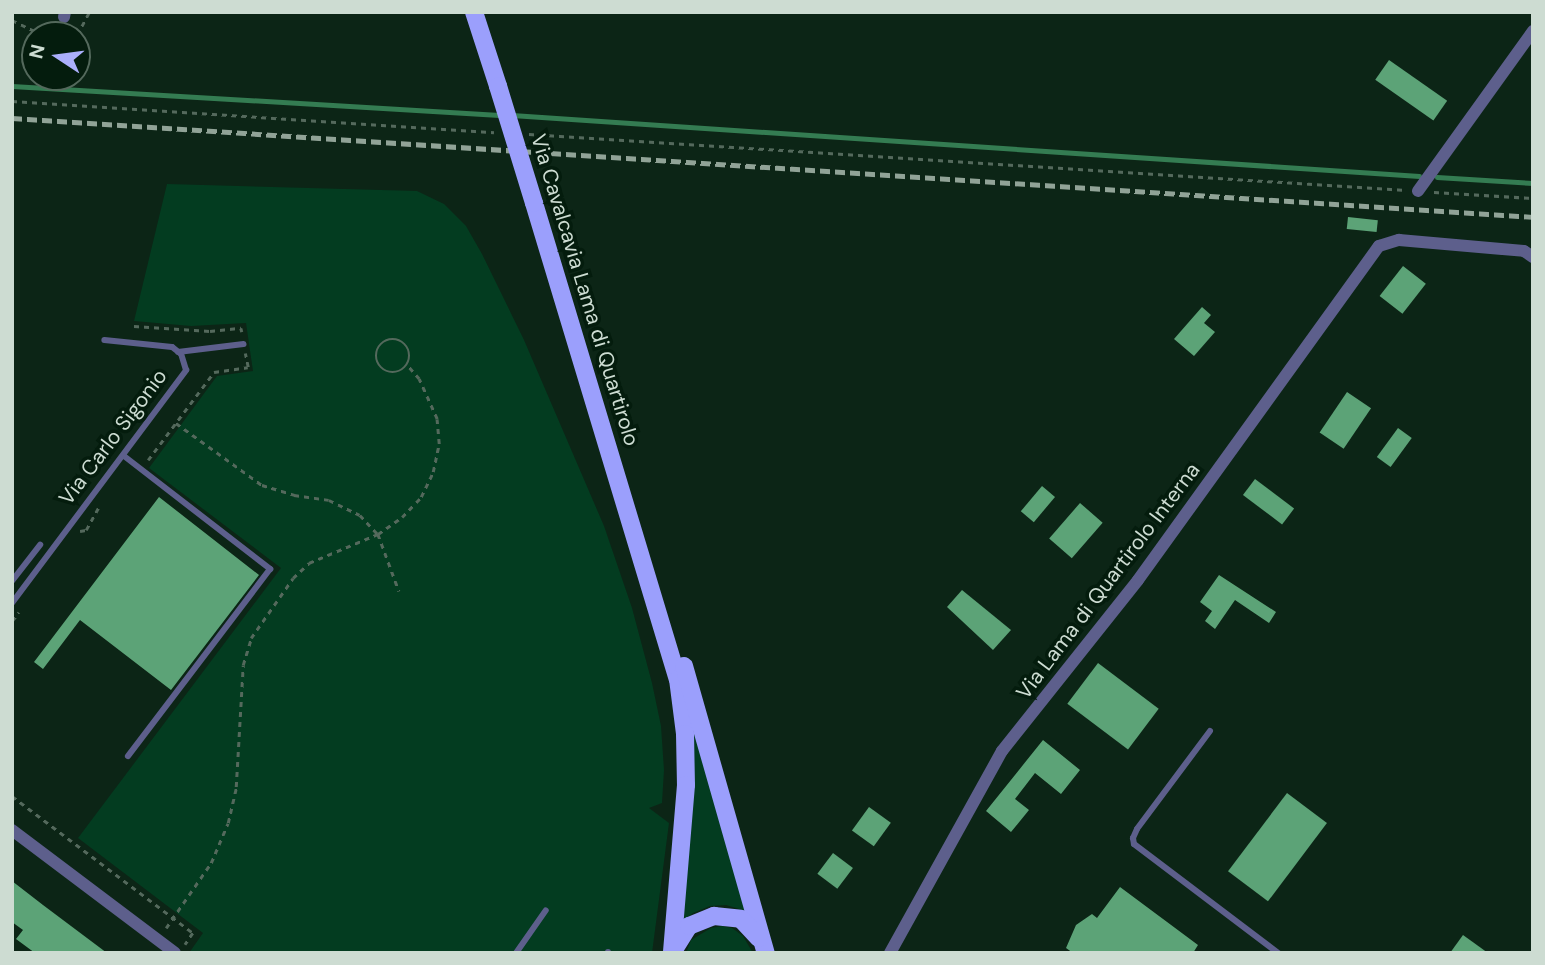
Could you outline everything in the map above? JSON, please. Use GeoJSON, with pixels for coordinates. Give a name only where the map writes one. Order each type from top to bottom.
{"type":"FeatureCollection","features":[{"type":"Feature","properties":{"kind":"main road","name":"Via Cavalcavia Lama di Quartirolo"},"geometry":{"type":"LineString","coordinates":[[474,12],[651,581],[678,679],[685,734],[687,785],[672,953]]}},
{"type":"Feature","properties":{"kind":"main road","name":"Via Cavalcavia Lama di Quartirolo"},"geometry":{"type":"LineString","coordinates":[[651,581],[673,630],[702,721],[766,951]]}},
{"type":"Feature","properties":{"kind":"main road","name":"Via Cavalcavia Lama di Quartirolo"},"geometry":{"type":"LineString","coordinates":[[672,953],[689,926],[718,915],[732,916],[746,922],[766,951]]}},
{"type":"Feature","properties":{"kind":"street"},"geometry":{"type":"LineString","coordinates":[[1418,191],[1533,31]]}},
{"type":"Feature","properties":{"kind":"street","name":"Via Lama di Quartirolo Interna"},"geometry":{"type":"LineString","coordinates":[[894,951],[1002,751],[1138,580],[1379,246],[1399,240],[1524,251],[1533,257]]}},
{"type":"Feature","properties":{"kind":"street"},"geometry":{"type":"LineString","coordinates":[[12,830],[177,953]]}},
{"type":"Feature","properties":{"kind":"lane","name":"Via Carlo Sigonio"},"geometry":{"type":"LineString","coordinates":[[12,603],[182,379],[186,370],[178,352],[172,347],[103,341]]}},
{"type":"Feature","properties":{"kind":"lane"},"geometry":{"type":"LineString","coordinates":[[178,352],[244,344]]}},
{"type":"Feature","properties":{"kind":"lane"},"geometry":{"type":"LineString","coordinates":[[124,456],[270,569],[128,756]]}},
{"type":"Feature","properties":{"kind":"lane"},"geometry":{"type":"LineString","coordinates":[[12,581],[40,545]]}},
{"type":"Feature","properties":{"kind":"lane"},"geometry":{"type":"LineString","coordinates":[[1210,731],[1137,829],[1133,838],[1134,844],[1278,953]]}},
{"type":"Feature","properties":{"kind":"lane"},"geometry":{"type":"LineString","coordinates":[[516,953],[546,910]]}},
{"type":"Feature","properties":{"kind":"path"},"geometry":{"type":"LineString","coordinates":[[12,101],[499,132]]}},
{"type":"Feature","properties":{"kind":"path"},"geometry":{"type":"LineString","coordinates":[[527,134],[1533,198]]}},
{"type":"Feature","properties":{"kind":"path"},"geometry":{"type":"LineString","coordinates":[[394,338],[402,341],[409,349],[406,364],[403,372],[390,374],[375,359],[377,348],[383,341],[394,338]]}},
{"type":"Feature","properties":{"kind":"path"},"geometry":{"type":"LineString","coordinates":[[158,940],[211,863],[228,823],[236,787],[243,664],[251,638],[293,578],[309,563],[378,534],[402,517],[421,497],[433,472],[439,444],[438,419],[419,379],[406,364]]}},
{"type":"Feature","properties":{"kind":"path"},"geometry":{"type":"LineString","coordinates":[[176,423],[262,485],[277,491],[329,500],[360,515],[378,534],[399,591]]}},
{"type":"Feature","properties":{"kind":"path"},"geometry":{"type":"LineString","coordinates":[[12,796],[193,933],[177,953]]}},
{"type":"Feature","properties":{"kind":"green space"},"geometry":{"type":"Polygon","coordinates":[[[167,184],[417,191],[444,204],[466,226],[524,340],[604,526],[632,608],[652,683],[661,726],[664,770],[662,803],[649,808],[669,823],[652,953],[189,953],[203,933],[78,838],[281,568],[149,468],[217,376],[253,371],[246,323],[191,326],[134,321],[167,184]]]}},
{"type":"Feature","properties":{"kind":"green space"},"geometry":{"type":"Polygon","coordinates":[[[694,722],[746,911],[726,905],[710,906],[693,913],[681,923],[694,722]]]}},
{"type":"Feature","properties":{"kind":"green space"},"geometry":{"type":"Polygon","coordinates":[[[711,928],[732,928],[743,936],[753,953],[686,953],[691,940],[711,928]]]}},
{"type":"Feature","properties":{"kind":"building"},"geometry":{"type":"Polygon","coordinates":[[[1389,60],[1447,101],[1433,120],[1375,80],[1389,60]]]}},
{"type":"Feature","properties":{"kind":"building"},"geometry":{"type":"Polygon","coordinates":[[[1348,217],[1378,220],[1377,232],[1347,229],[1348,217]]]}},
{"type":"Feature","properties":{"kind":"building"},"geometry":{"type":"Polygon","coordinates":[[[1403,266],[1426,284],[1402,314],[1380,296],[1403,266]]]}},
{"type":"Feature","properties":{"kind":"building"},"geometry":{"type":"Polygon","coordinates":[[[1202,307],[1211,315],[1204,323],[1215,332],[1194,356],[1174,339],[1202,307]]]}},
{"type":"Feature","properties":{"kind":"building"},"geometry":{"type":"Polygon","coordinates":[[[1347,392],[1371,408],[1344,449],[1320,433],[1347,392]]]}},
{"type":"Feature","properties":{"kind":"building"},"geometry":{"type":"Polygon","coordinates":[[[1398,428],[1412,438],[1391,467],[1377,457],[1398,428]]]}},
{"type":"Feature","properties":{"kind":"building"},"geometry":{"type":"Polygon","coordinates":[[[1255,479],[1294,508],[1282,524],[1243,495],[1255,479]]]}},
{"type":"Feature","properties":{"kind":"building"},"geometry":{"type":"Polygon","coordinates":[[[1042,486],[1055,497],[1034,522],[1021,511],[1042,486]]]}},
{"type":"Feature","properties":{"kind":"building"},"geometry":{"type":"Polygon","coordinates":[[[159,497],[259,575],[171,690],[80,620],[43,669],[34,662],[159,497]]]}},
{"type":"Feature","properties":{"kind":"building"},"geometry":{"type":"Polygon","coordinates":[[[1080,503],[1103,523],[1072,558],[1049,538],[1080,503]]]}},
{"type":"Feature","properties":{"kind":"building"},"geometry":{"type":"Polygon","coordinates":[[[1219,575],[1276,612],[1269,623],[1235,600],[1215,629],[1205,621],[1212,611],[1200,602],[1219,575]]]}},
{"type":"Feature","properties":{"kind":"building"},"geometry":{"type":"Polygon","coordinates":[[[962,590],[1011,630],[993,650],[947,607],[962,590]]]}},
{"type":"Feature","properties":{"kind":"building"},"geometry":{"type":"Polygon","coordinates":[[[1098,663],[1159,709],[1128,749],[1067,704],[1098,663]]]}},
{"type":"Feature","properties":{"kind":"building"},"geometry":{"type":"Polygon","coordinates":[[[1043,740],[1080,770],[1061,794],[1035,773],[1015,799],[1029,810],[1011,832],[986,811],[1043,740]]]}},
{"type":"Feature","properties":{"kind":"building"},"geometry":{"type":"Polygon","coordinates":[[[1287,793],[1327,823],[1268,901],[1228,871],[1287,793]]]}},
{"type":"Feature","properties":{"kind":"building"},"geometry":{"type":"Polygon","coordinates":[[[869,807],[891,823],[874,846],[852,830],[869,807]]]}},
{"type":"Feature","properties":{"kind":"building"},"geometry":{"type":"Polygon","coordinates":[[[833,853],[853,868],[837,889],[817,874],[833,853]]]}},
{"type":"Feature","properties":{"kind":"building"},"geometry":{"type":"Polygon","coordinates":[[[12,881],[107,953],[35,953],[16,939],[23,930],[12,922],[12,881]]]}},
{"type":"Feature","properties":{"kind":"building"},"geometry":{"type":"Polygon","coordinates":[[[1120,887],[1198,945],[1193,953],[1073,953],[1066,948],[1076,925],[1092,914],[1097,918],[1120,887]]]}},
{"type":"Feature","properties":{"kind":"building"},"geometry":{"type":"Polygon","coordinates":[[[1463,935],[1488,953],[1450,953],[1463,935]]]}},
{"type":"Feature","properties":{"kind":"waterway"},"geometry":{"type":"LineString","coordinates":[[12,86],[503,115]]}},
{"type":"Feature","properties":{"kind":"waterway"},"geometry":{"type":"LineString","coordinates":[[512,115],[1419,176]]}},
{"type":"Feature","properties":{"kind":"waterway"},"geometry":{"type":"LineString","coordinates":[[1437,177],[1533,183]]}},
{"type":"Feature","properties":{"kind":"railway"},"geometry":{"type":"LineString","coordinates":[[12,118],[1533,217]]}}]}
